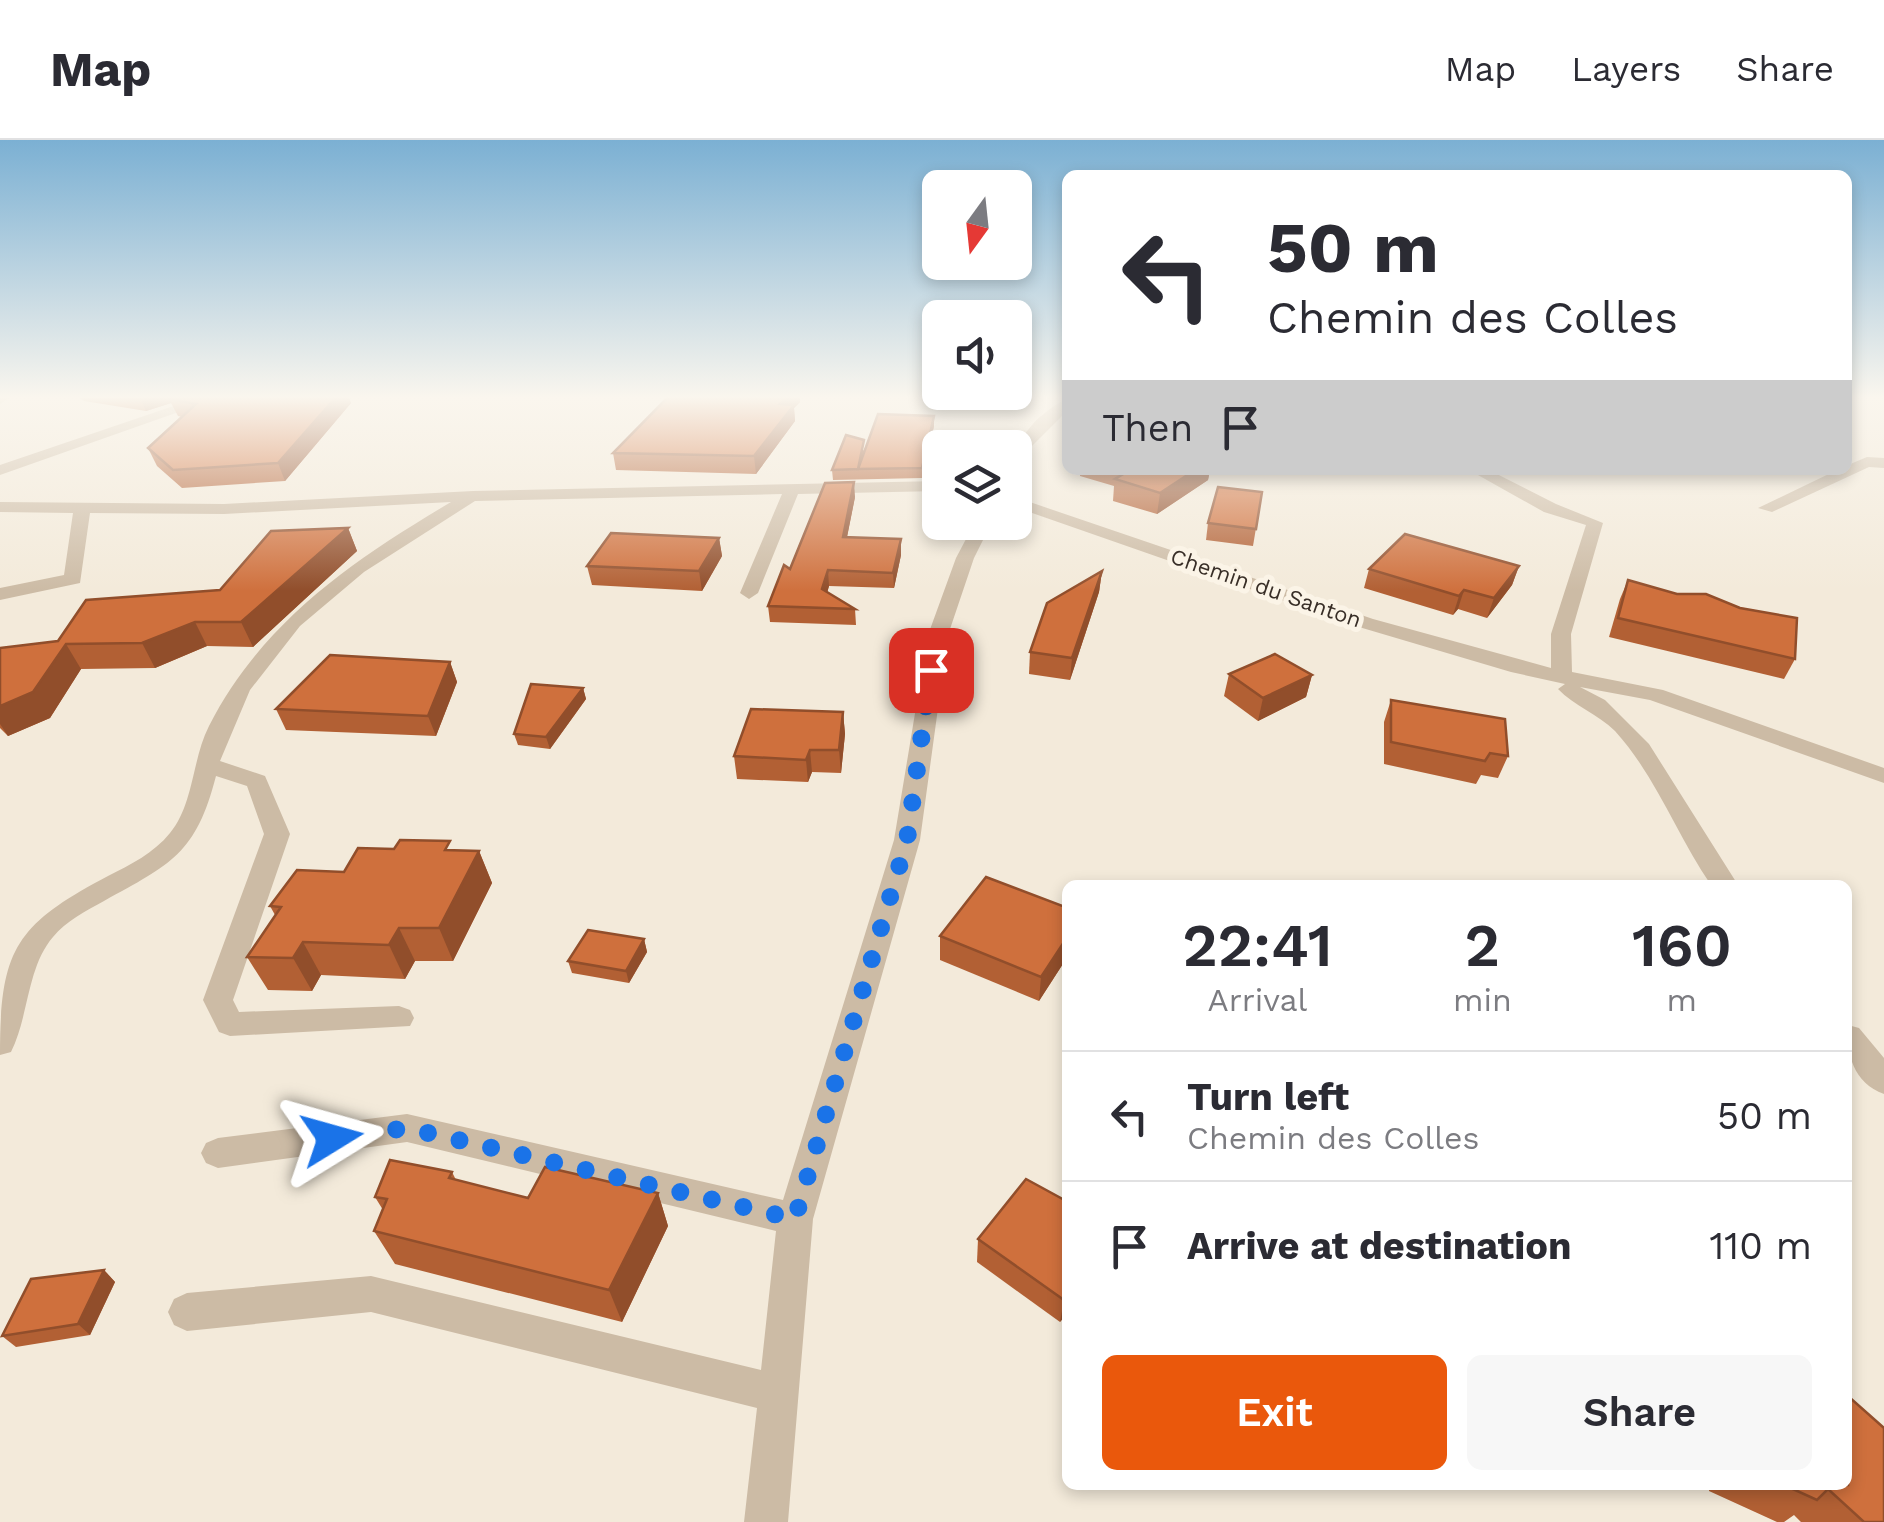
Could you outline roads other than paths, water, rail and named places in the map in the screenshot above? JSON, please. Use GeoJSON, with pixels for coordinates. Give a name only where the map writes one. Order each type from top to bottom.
{"type":"FeatureCollection","features":[{"type":"Feature","properties":{"kind":"street"},"geometry":{"type":"LineString","coordinates":[[0,470],[25,461]]}},
{"type":"Feature","properties":{"kind":"street"},"geometry":{"type":"LineString","coordinates":[[1852,469],[1867,462],[1884,463]]}},
{"type":"Feature","properties":{"kind":"street"},"geometry":{"type":"LineString","coordinates":[[1487,475],[1550,508],[1595,523],[1561,634],[1562,677]]}},
{"type":"Feature","properties":{"kind":"street"},"geometry":{"type":"LineString","coordinates":[[1766,508],[1838,475]]}},
{"type":"Feature","properties":{"kind":"street"},"geometry":{"type":"LineString","coordinates":[[0,507],[224,510],[473,496],[922,486]]}},
{"type":"Feature","properties":{"kind":"street"},"geometry":{"type":"LineString","coordinates":[[749,593],[793,487]]}},
{"type":"Feature","properties":{"kind":"street"},"geometry":{"type":"LineString","coordinates":[[0,1043],[26,954],[48,924],[144,867],[185,832],[219,729],[268,647],[314,598],[348,571],[473,496]]}},
{"type":"Feature","properties":{"kind":"street","name":"Chemin du Santon"},"geometry":{"type":"LineString","coordinates":[[1032,508],[1366,623],[1518,668],[1655,695],[1884,776]]}},
{"type":"Feature","properties":{"kind":"street"},"geometry":{"type":"LineString","coordinates":[[0,594],[73,580],[82,509]]}},
{"type":"Feature","properties":{"kind":"street"},"geometry":{"type":"LineString","coordinates":[[766,1522],[795,1219],[907,840],[938,635],[974,540]]}},
{"type":"Feature","properties":{"kind":"street","name":"Chemin du Santon"},"geometry":{"type":"LineString","coordinates":[[1518,668],[1600,702],[1630,732],[1723,880]]}},
{"type":"Feature","properties":{"kind":"street"},"geometry":{"type":"LineString","coordinates":[[206,765],[257,781],[277,834],[218,1000],[230,1024],[400,1018]]}},
{"type":"Feature","properties":{"kind":"street"},"geometry":{"type":"LineString","coordinates":[[1852,1042],[1884,1082]]}},
{"type":"Feature","properties":{"kind":"street"},"geometry":{"type":"LineString","coordinates":[[218,1153],[407,1128],[795,1219]]}},
{"type":"Feature","properties":{"kind":"street"},"geometry":{"type":"LineString","coordinates":[[187,1312],[371,1294],[776,1392]]}}]}
